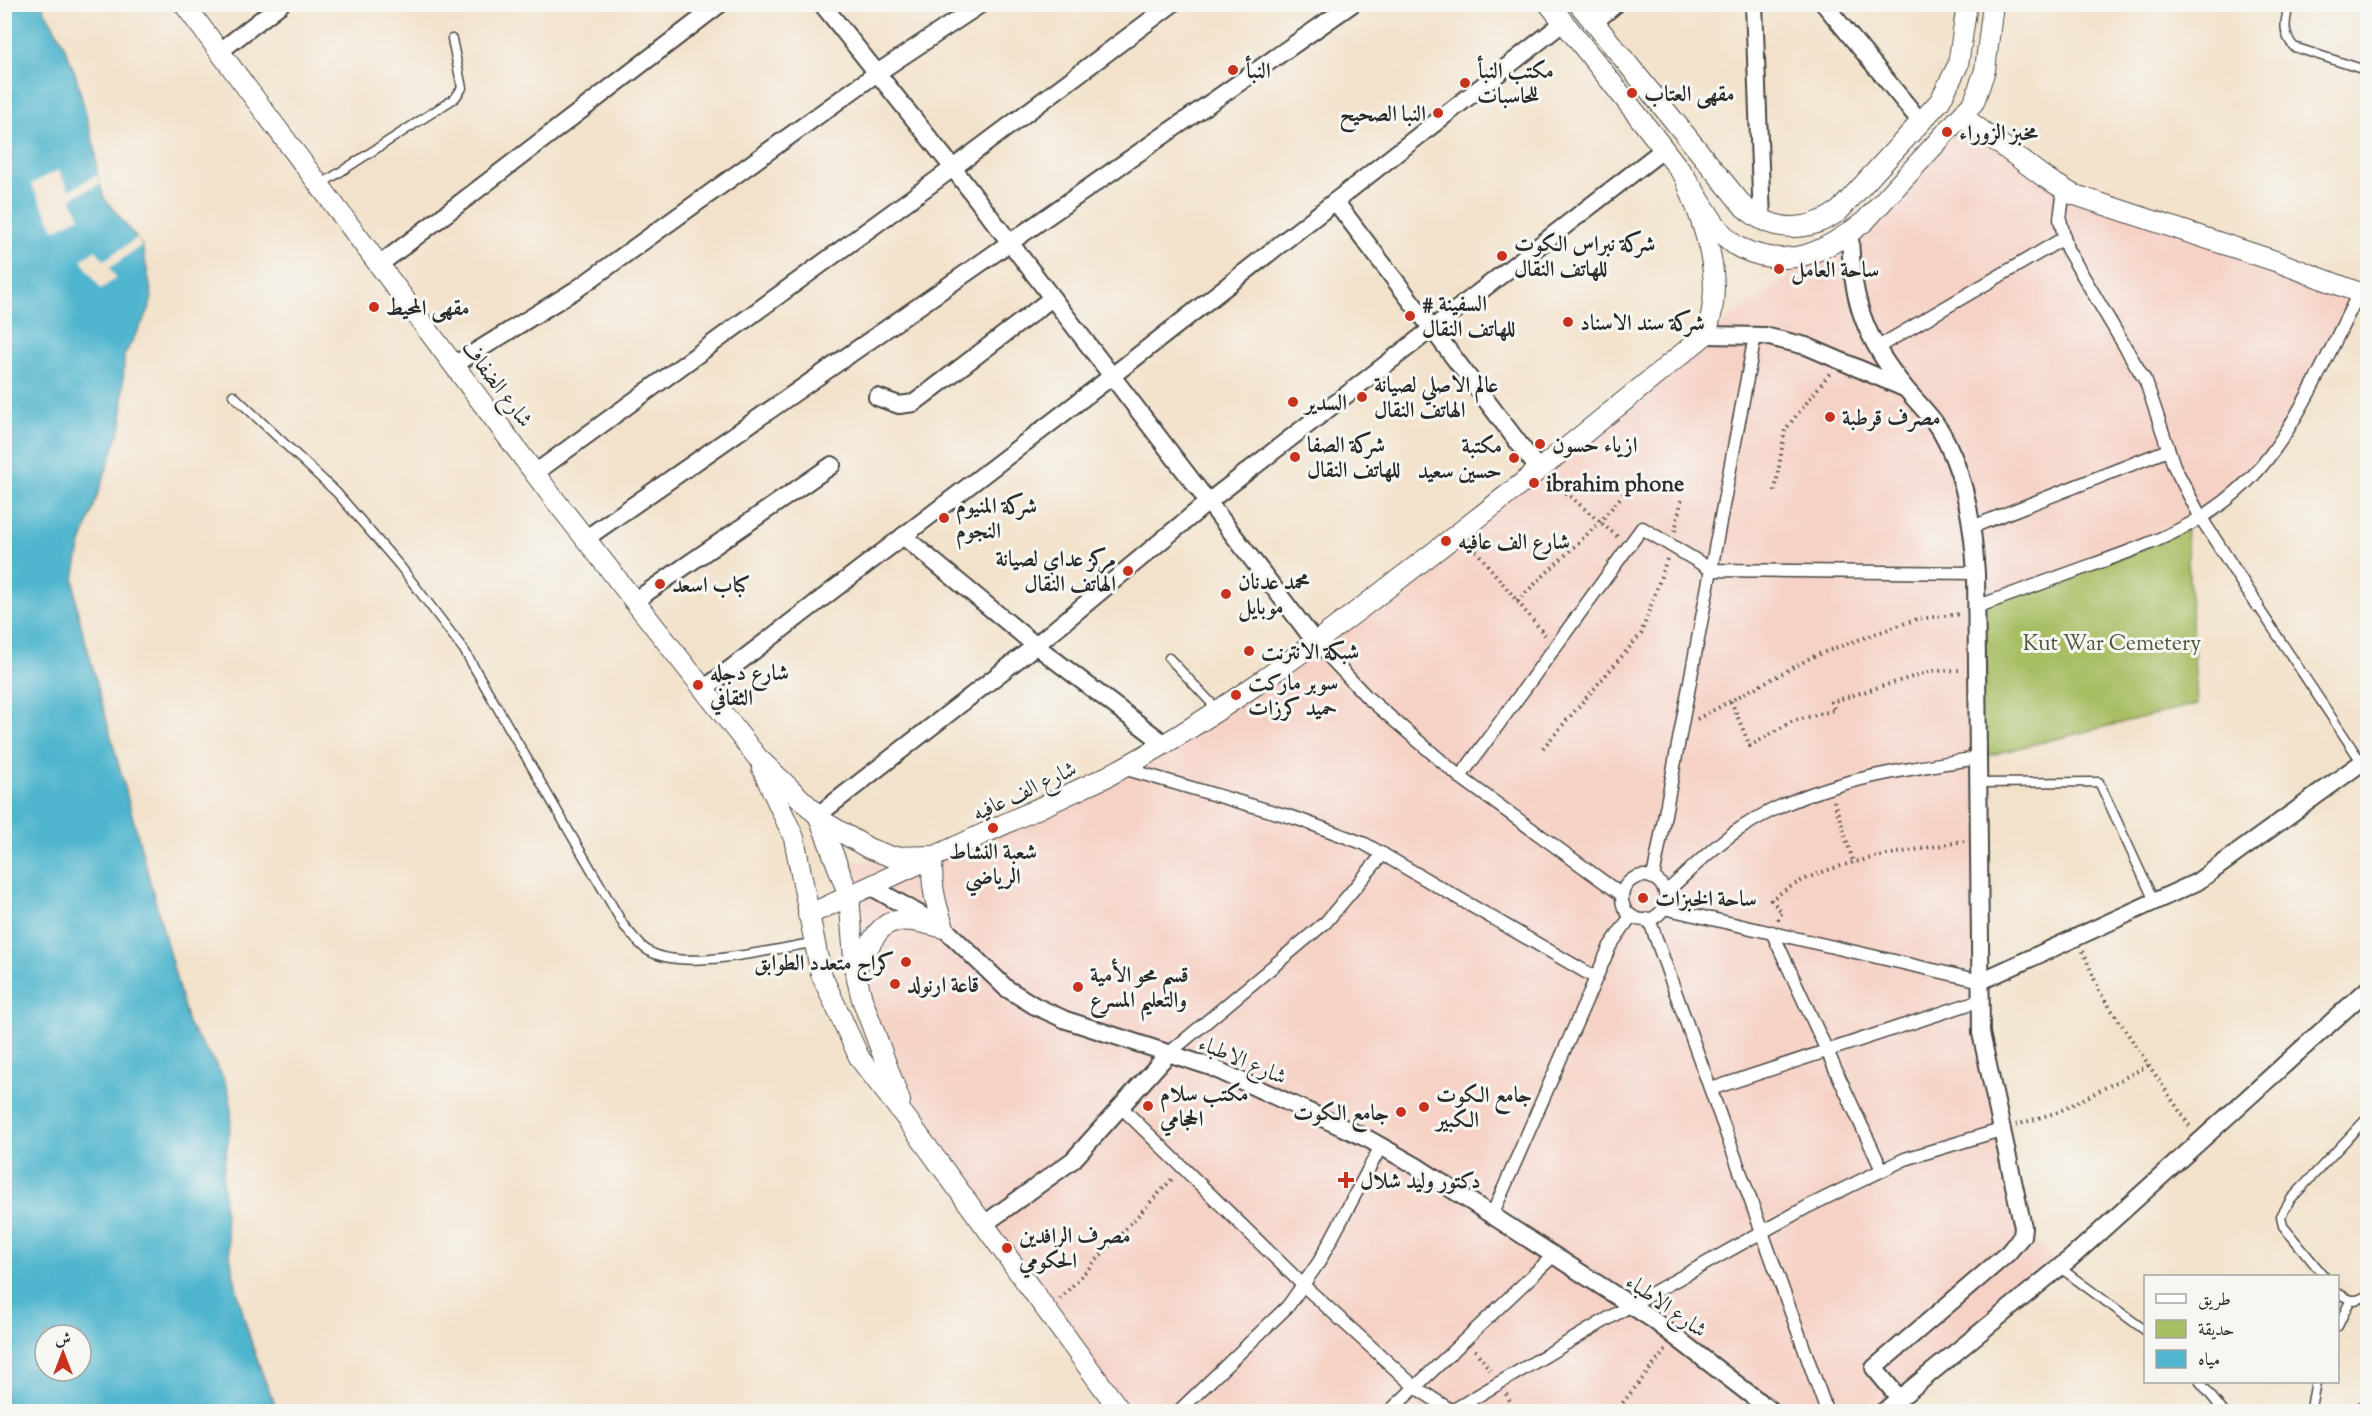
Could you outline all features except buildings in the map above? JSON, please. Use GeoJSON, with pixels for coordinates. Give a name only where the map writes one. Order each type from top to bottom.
{"type":"FeatureCollection","features":[{"type":"Feature","properties":{"kind":"street","name":"شارع الضفاف"},"geometry":{"type":"LineString","coordinates":[[184,4],[585,539],[757,757]]}},
{"type":"Feature","properties":{"kind":"street"},"geometry":{"type":"LineString","coordinates":[[219,52],[281,4]]}},
{"type":"Feature","properties":{"kind":"street"},"geometry":{"type":"LineString","coordinates":[[379,265],[720,4]]}},
{"type":"Feature","properties":{"kind":"street"},"geometry":{"type":"LineString","coordinates":[[822,4],[953,168],[1316,643],[1367,697],[1460,777],[1622,895],[1626,910],[1631,916],[1649,919],[1659,914],[1664,908],[1665,893],[1653,878],[1755,336]]}},
{"type":"Feature","properties":{"kind":"street"},"geometry":{"type":"LineString","coordinates":[[454,365],[585,284],[877,73],[981,4]]}},
{"type":"Feature","properties":{"kind":"street"},"geometry":{"type":"LineString","coordinates":[[535,473],[953,168],[1172,4]]}},
{"type":"Feature","properties":{"kind":"street"},"geometry":{"type":"LineString","coordinates":[[585,539],[1352,4]]}},
{"type":"Feature","properties":{"kind":"street"},"geometry":{"type":"LineString","coordinates":[[1549,4],[1684,175],[1725,236],[1738,247],[1767,257],[1807,257],[1850,232],[1865,221],[1962,116],[1974,102],[1985,70],[1994,4]]}},
{"type":"Feature","properties":{"kind":"street"},"geometry":{"type":"LineString","coordinates":[[1579,4],[1743,207],[1762,221],[1796,228],[1829,218],[1839,211],[1940,101],[1958,65],[1967,4]]}},
{"type":"Feature","properties":{"kind":"street"},"geometry":{"type":"LineString","coordinates":[[1593,23],[1616,4]]}},
{"type":"Feature","properties":{"kind":"street"},"geometry":{"type":"LineString","coordinates":[[1754,4],[1762,221]]}},
{"type":"Feature","properties":{"kind":"street"},"geometry":{"type":"LineString","coordinates":[[1824,4],[1920,122]]}},
{"type":"Feature","properties":{"kind":"street"},"geometry":{"type":"LineString","coordinates":[[704,689],[1112,376],[1564,22]]}},
{"type":"Feature","properties":{"kind":"street"},"geometry":{"type":"LineString","coordinates":[[1962,116],[2064,189],[2102,206],[2278,262],[2363,295],[2290,424],[2270,455],[2244,484],[2201,518],[2156,542],[1976,610]]}},
{"type":"Feature","properties":{"kind":"street"},"geometry":{"type":"LineString","coordinates":[[818,815],[1035,645],[1208,502],[1664,149]]}},
{"type":"Feature","properties":{"kind":"street"},"geometry":{"type":"LineString","coordinates":[[1684,175],[1703,223],[1712,258],[1713,312],[1705,335],[1755,336],[1806,345],[1841,358],[1905,388]]}},
{"type":"Feature","properties":{"kind":"street"},"geometry":{"type":"LineString","coordinates":[[2064,189],[2060,219],[2067,249],[2146,382],[2168,450],[2201,518],[2257,605]]}},
{"type":"Feature","properties":{"kind":"street"},"geometry":{"type":"LineString","coordinates":[[1335,201],[1539,470]]}},
{"type":"Feature","properties":{"kind":"street"},"geometry":{"type":"LineString","coordinates":[[1850,232],[1854,295],[1864,323],[1905,388],[1931,416],[1947,443],[1961,476],[1972,527],[1976,573],[1981,1033],[2004,1129],[2023,1227],[2022,1236],[2008,1253],[1874,1368],[1899,1398]]}},
{"type":"Feature","properties":{"kind":"street"},"geometry":{"type":"LineString","coordinates":[[1878,347],[2064,238]]}},
{"type":"Feature","properties":{"kind":"street"},"geometry":{"type":"LineString","coordinates":[[877,397],[899,405],[914,403],[1052,298]]}},
{"type":"Feature","properties":{"kind":"street","name":"شارع الف عافيه"},"geometry":{"type":"LineString","coordinates":[[808,915],[933,856],[961,846],[1123,768],[1165,744],[1316,643],[1539,470],[1705,335]]}},
{"type":"Feature","properties":{"kind":"street"},"geometry":{"type":"LineString","coordinates":[[1972,527],[2168,450]]}},
{"type":"Feature","properties":{"kind":"street"},"geometry":{"type":"LineString","coordinates":[[633,602],[832,465]]}},
{"type":"Feature","properties":{"kind":"street"},"geometry":{"type":"LineString","coordinates":[[1460,777],[1642,528],[1712,570],[1976,573]]}},
{"type":"Feature","properties":{"kind":"street"},"geometry":{"type":"LineString","coordinates":[[903,536],[1035,645],[1165,744]]}},
{"type":"Feature","properties":{"kind":"street"},"geometry":{"type":"LineString","coordinates":[[757,757],[818,815],[868,848],[892,857],[933,856],[930,879],[933,898],[944,928]]}},
{"type":"Feature","properties":{"kind":"street"},"geometry":{"type":"LineString","coordinates":[[757,757],[794,838],[812,943],[830,997],[860,1059],[906,1118],[1121,1412]]}},
{"type":"Feature","properties":{"kind":"street"},"geometry":{"type":"LineString","coordinates":[[1665,893],[1737,830],[1790,801],[1880,774],[1978,758]]}},
{"type":"Feature","properties":{"kind":"street"},"geometry":{"type":"LineString","coordinates":[[1664,908],[1981,981],[2155,903],[2219,868],[2365,764]]}},
{"type":"Feature","properties":{"kind":"street"},"geometry":{"type":"LineString","coordinates":[[1123,768],[1298,819],[1383,854],[1596,978]]}},
{"type":"Feature","properties":{"kind":"street"},"geometry":{"type":"LineString","coordinates":[[818,815],[849,896],[855,970],[862,999],[906,1118]]}},
{"type":"Feature","properties":{"kind":"street"},"geometry":{"type":"LineString","coordinates":[[983,1225],[1073,1160],[1168,1054],[1326,922],[1383,854]]}},
{"type":"Feature","properties":{"kind":"street"},"geometry":{"type":"LineString","coordinates":[[1622,895],[1629,882],[1635,878],[1653,878]]}},
{"type":"Feature","properties":{"kind":"street","name":"شارع الاطباء"},"geometry":{"type":"LineString","coordinates":[[870,886],[944,928],[1006,988],[1035,1006],[1066,1020],[1210,1067],[1381,1146],[1630,1305],[1676,1337],[1773,1412]]}},
{"type":"Feature","properties":{"kind":"street"},"geometry":{"type":"LineString","coordinates":[[1492,1215],[1617,932],[1631,916]]}},
{"type":"Feature","properties":{"kind":"street"},"geometry":{"type":"LineString","coordinates":[[855,970],[879,928],[899,919],[944,928]]}},
{"type":"Feature","properties":{"kind":"street"},"geometry":{"type":"LineString","coordinates":[[1649,919],[1827,1412]]}},
{"type":"Feature","properties":{"kind":"street"},"geometry":{"type":"LineString","coordinates":[[1772,933],[1882,1170]]}},
{"type":"Feature","properties":{"kind":"street"},"geometry":{"type":"LineString","coordinates":[[1883,1412],[2059,1267],[2367,988]]}},
{"type":"Feature","properties":{"kind":"street"},"geometry":{"type":"LineString","coordinates":[[1711,1089],[1981,1000]]}},
{"type":"Feature","properties":{"kind":"street"},"geometry":{"type":"LineString","coordinates":[[1121,1107],[1304,1286],[1415,1388],[1452,1411],[1630,1305],[1808,1207],[1905,1159],[2004,1129]]}},
{"type":"Feature","properties":{"kind":"street"},"geometry":{"type":"LineString","coordinates":[[1178,1412],[1288,1306],[1304,1286],[1381,1146]]}},
{"type":"Feature","properties":{"kind":"street"},"geometry":{"type":"LineString","coordinates":[[1389,1412],[1554,1255]]}},
{"type":"Feature","properties":{"kind":"street"},"geometry":{"type":"LineString","coordinates":[[2363,1412],[2367,1409]]}},
{"type":"Feature","properties":{"kind":"lane"},"geometry":{"type":"LineString","coordinates":[[2289,4],[2284,27],[2286,38],[2294,47],[2367,71]]}},
{"type":"Feature","properties":{"kind":"lane"},"geometry":{"type":"LineString","coordinates":[[320,186],[455,98],[462,88],[452,39]]}},
{"type":"Feature","properties":{"kind":"lane"},"geometry":{"type":"LineString","coordinates":[[233,395],[338,494],[400,566],[464,650],[624,926],[647,950],[681,961],[717,958],[812,943]]}},
{"type":"Feature","properties":{"kind":"lane"},"geometry":{"type":"LineString","coordinates":[[2257,605],[2365,764]]}},
{"type":"Feature","properties":{"kind":"lane"},"geometry":{"type":"LineString","coordinates":[[1169,658],[1217,709]]}},
{"type":"Feature","properties":{"kind":"lane"},"geometry":{"type":"LineString","coordinates":[[1979,783],[2099,782],[2155,903]]}},
{"type":"Feature","properties":{"kind":"lane"},"geometry":{"type":"LineString","coordinates":[[2323,1275],[2283,1226],[2282,1216],[2291,1199],[2367,1117]]}},
{"type":"Feature","properties":{"kind":"lane"},"geometry":{"type":"LineString","coordinates":[[2059,1267],[2144,1330]]}},
{"type":"Feature","properties":{"kind":"lane"},"geometry":{"type":"LineString","coordinates":[[2339,1294],[2350,1301],[2361,1300],[2367,1294]]}},
{"type":"Feature","properties":{"kind":"lane"},"geometry":{"type":"LineString","coordinates":[[2339,1322],[2350,1301]]}},
{"type":"Feature","properties":{"kind":"lane"},"geometry":{"type":"LineString","coordinates":[[2201,1383],[2224,1412]]}},
{"type":"Feature","properties":{"kind":"lane"},"geometry":{"type":"LineString","coordinates":[[2310,1412],[2316,1383]]}},
{"type":"Feature","properties":{"kind":"path"},"geometry":{"type":"LineString","coordinates":[[1775,491],[1785,430],[1841,358]]}},
{"type":"Feature","properties":{"kind":"path"},"geometry":{"type":"LineString","coordinates":[[1539,470],[1628,547]]}},
{"type":"Feature","properties":{"kind":"path"},"geometry":{"type":"LineString","coordinates":[[1517,602],[1600,522],[1626,491]]}},
{"type":"Feature","properties":{"kind":"path"},"geometry":{"type":"LineString","coordinates":[[1543,748],[1641,634],[1672,545],[1682,497]]}},
{"type":"Feature","properties":{"kind":"path"},"geometry":{"type":"LineString","coordinates":[[1460,532],[1555,647]]}},
{"type":"Feature","properties":{"kind":"path"},"geometry":{"type":"LineString","coordinates":[[1683,720],[1698,719],[1816,655],[1917,619],[1976,610]]}},
{"type":"Feature","properties":{"kind":"path"},"geometry":{"type":"LineString","coordinates":[[1731,701],[1750,746],[1793,722],[1835,710],[1832,702],[1932,671],[1977,669]]}},
{"type":"Feature","properties":{"kind":"path"},"geometry":{"type":"LineString","coordinates":[[1831,788],[1854,864]]}},
{"type":"Feature","properties":{"kind":"path"},"geometry":{"type":"LineString","coordinates":[[1772,933],[1782,912],[1771,900],[1806,877],[1854,864],[1979,838]]}},
{"type":"Feature","properties":{"kind":"path"},"geometry":{"type":"LineString","coordinates":[[2078,938],[2099,991],[2199,1141]]}},
{"type":"Feature","properties":{"kind":"path"},"geometry":{"type":"LineString","coordinates":[[2004,1129],[2058,1112],[2149,1065]]}},
{"type":"Feature","properties":{"kind":"path"},"geometry":{"type":"LineString","coordinates":[[1047,1313],[1183,1168]]}},
{"type":"Feature","properties":{"kind":"path"},"geometry":{"type":"LineString","coordinates":[[1615,1412],[1676,1337]]}},
{"type":"Feature","properties":{"kind":"shaded area"},"geometry":{"type":"Polygon","coordinates":[[[1969,110],[2072,194],[2359,293],[2270,455],[2186,528],[1976,607],[1981,1033],[2023,1227],[2059,1267],[1899,1411],[1122,1411],[977,1206],[869,1016],[840,864],[912,859],[1123,768],[1316,643],[1675,359],[1850,232],[1969,110]]]}},
{"type":"Feature","properties":{"kind":"green space","name":"Kut War Cemetery"},"geometry":{"type":"Polygon","coordinates":[[[2186,528],[2197,704],[1978,758],[1976,607],[2186,528]]]}},
{"type":"Feature","properties":{"kind":"water"},"geometry":{"type":"Polygon","coordinates":[[[41,4],[62,41],[75,73],[96,153],[97,175],[104,198],[142,245],[152,296],[149,310],[124,356],[122,423],[80,547],[74,578],[77,610],[188,1023],[216,1066],[229,1094],[231,1114],[223,1176],[227,1235],[238,1296],[256,1356],[278,1411],[5,1412],[4,5],[41,4]]]}},
{"type":"Feature","properties":{"kind":"pier"},"geometry":{"type":"Polygon","coordinates":[[[59,170],[69,190],[97,175],[100,184],[71,198],[80,217],[55,230],[31,184],[59,170]]]}},
{"type":"Feature","properties":{"kind":"pier"},"geometry":{"type":"Polygon","coordinates":[[[137,238],[142,245],[110,268],[116,278],[101,289],[81,260],[96,250],[104,260],[137,238]]]}},
{"type":"Feature","properties":{"kind":"place","name":"النبأ"},"geometry":{"type":"Point","coordinates":[1233,70]}},
{"type":"Feature","properties":{"kind":"place","name":"مكتب النبأ للحاسبات"},"geometry":{"type":"Point","coordinates":[1465,83]}},
{"type":"Feature","properties":{"kind":"place","name":"مقهى العتاب"},"geometry":{"type":"Point","coordinates":[1632,93]}},
{"type":"Feature","properties":{"kind":"place","name":"النبا الصحيح"},"geometry":{"type":"Point","coordinates":[1438,113]}},
{"type":"Feature","properties":{"kind":"place","name":"مخبز الزوراء"},"geometry":{"type":"Point","coordinates":[1947,132]}},
{"type":"Feature","properties":{"kind":"place","name":"شركة نبراس الكوت للهاتف النقال"},"geometry":{"type":"Point","coordinates":[1502,256]}},
{"type":"Feature","properties":{"kind":"place","name":"ساحة العامل"},"geometry":{"type":"Point","coordinates":[1779,269]}},
{"type":"Feature","properties":{"kind":"place","name":"مقهى المحيط"},"geometry":{"type":"Point","coordinates":[374,307]}},
{"type":"Feature","properties":{"kind":"place","name":"# السفينة للهاتف النقال"},"geometry":{"type":"Point","coordinates":[1410,316]}},
{"type":"Feature","properties":{"kind":"place","name":"شركة سند الاسناد"},"geometry":{"type":"Point","coordinates":[1568,322]}},
{"type":"Feature","properties":{"kind":"place","name":"عالم الاصلي لصيانة الهاتف النقال"},"geometry":{"type":"Point","coordinates":[1362,397]}},
{"type":"Feature","properties":{"kind":"place","name":"السدير"},"geometry":{"type":"Point","coordinates":[1293,402]}},
{"type":"Feature","properties":{"kind":"place","name":"مصرف قرطبة"},"geometry":{"type":"Point","coordinates":[1830,417]}},
{"type":"Feature","properties":{"kind":"place","name":"ازياء حسون"},"geometry":{"type":"Point","coordinates":[1540,444]}},
{"type":"Feature","properties":{"kind":"place","name":"شركة الصفا للهاتف النقال"},"geometry":{"type":"Point","coordinates":[1295,457]}},
{"type":"Feature","properties":{"kind":"place","name":"مكتبة حسين سعيد"},"geometry":{"type":"Point","coordinates":[1514,458]}},
{"type":"Feature","properties":{"kind":"place","name":"ibrahim phone"},"geometry":{"type":"Point","coordinates":[1534,483]}},
{"type":"Feature","properties":{"kind":"place","name":"شركة المنيوم النجوم"},"geometry":{"type":"Point","coordinates":[944,518]}},
{"type":"Feature","properties":{"kind":"place","name":"شارع الف عافيه"},"geometry":{"type":"Point","coordinates":[1446,541]}},
{"type":"Feature","properties":{"kind":"place","name":"مركز عداي لصيانة الهاتف النقال"},"geometry":{"type":"Point","coordinates":[1128,571]}},
{"type":"Feature","properties":{"kind":"place","name":"كباب اسعد"},"geometry":{"type":"Point","coordinates":[660,584]}},
{"type":"Feature","properties":{"kind":"place","name":"محمد عدنان موبايل"},"geometry":{"type":"Point","coordinates":[1226,594]}},
{"type":"Feature","properties":{"kind":"place","name":"شبكة الانترنت"},"geometry":{"type":"Point","coordinates":[1249,651]}},
{"type":"Feature","properties":{"kind":"place","name":"شارع دجله الثقافي"},"geometry":{"type":"Point","coordinates":[698,685]}},
{"type":"Feature","properties":{"kind":"place","name":"سوبر ماركت حميد كرزات"},"geometry":{"type":"Point","coordinates":[1236,695]}},
{"type":"Feature","properties":{"kind":"place","name":"شعبة النشاط الرياضي"},"geometry":{"type":"Point","coordinates":[993,828]}},
{"type":"Feature","properties":{"kind":"place","name":"ساحة الخبزات"},"geometry":{"type":"Point","coordinates":[1643,898]}},
{"type":"Feature","properties":{"kind":"place","name":"كراج متعدد الطوابق"},"geometry":{"type":"Point","coordinates":[906,962]}},
{"type":"Feature","properties":{"kind":"place","name":"قاعة ارنولد"},"geometry":{"type":"Point","coordinates":[895,984]}},
{"type":"Feature","properties":{"kind":"place","name":"قسم محو الأمية والتعليم المسرع"},"geometry":{"type":"Point","coordinates":[1078,987]}},
{"type":"Feature","properties":{"kind":"place","name":"مكتب سلام الحجامي"},"geometry":{"type":"Point","coordinates":[1148,1106]}},
{"type":"Feature","properties":{"kind":"place","name":"جامع الكوت الكبير"},"geometry":{"type":"Point","coordinates":[1424,1107]}},
{"type":"Feature","properties":{"kind":"place","name":"جامع الكوت"},"geometry":{"type":"Point","coordinates":[1401,1112]}},
{"type":"Feature","properties":{"kind":"place","name":"دكتور وليد شلال"},"geometry":{"type":"Point","coordinates":[1346,1180]}},
{"type":"Feature","properties":{"kind":"place","name":"مصرف الرافدين الحكومي"},"geometry":{"type":"Point","coordinates":[1007,1248]}}]}
